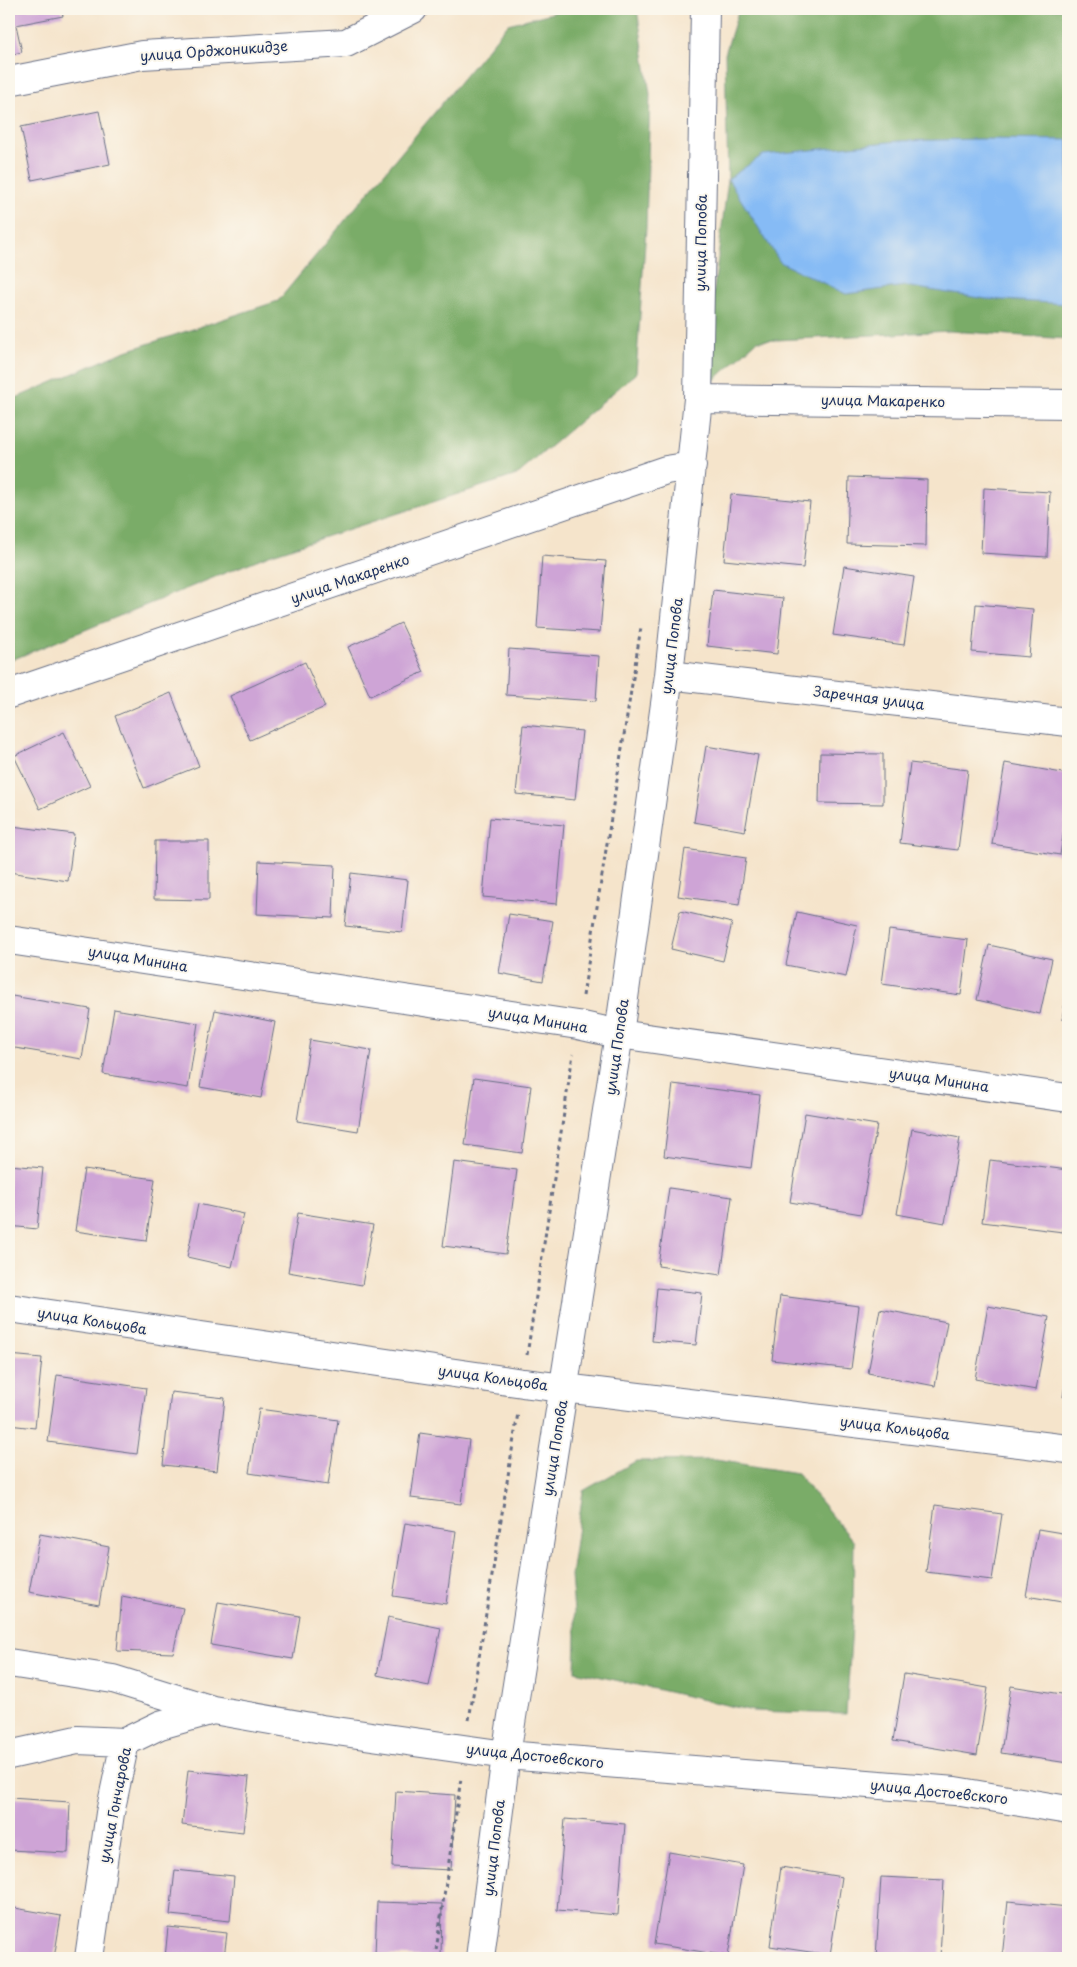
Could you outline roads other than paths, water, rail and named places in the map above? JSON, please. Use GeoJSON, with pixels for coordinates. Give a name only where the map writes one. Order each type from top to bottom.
{"type":"FeatureCollection","features":[{"type":"Feature","properties":{"kind":"street","name":"улица Орджоникидзе"},"geometry":{"type":"LineString","coordinates":[[9,80],[142,55],[346,44],[413,9]]}},
{"type":"Feature","properties":{"kind":"street","name":"улица Попова"},"geometry":{"type":"LineString","coordinates":[[480,1958],[506,1755],[619,1034],[669,675],[698,399],[705,9]]}},
{"type":"Feature","properties":{"kind":"street","name":"улица Макаренко"},"geometry":{"type":"LineString","coordinates":[[698,399],[1068,404]]}},
{"type":"Feature","properties":{"kind":"street","name":"улица Макаренко"},"geometry":{"type":"LineString","coordinates":[[9,694],[666,470],[692,466]]}},
{"type":"Feature","properties":{"kind":"street","name":"Заречная улица"},"geometry":{"type":"LineString","coordinates":[[669,675],[1068,722]]}},
{"type":"Feature","properties":{"kind":"street","name":"улица Минина"},"geometry":{"type":"LineString","coordinates":[[9,940],[578,1025],[619,1034],[1068,1098]]}},
{"type":"Feature","properties":{"kind":"street","name":"улица Кольцова"},"geometry":{"type":"LineString","coordinates":[[9,1308],[522,1383],[1068,1450]]}},
{"type":"Feature","properties":{"kind":"street","name":"улица Достоевского"},"geometry":{"type":"LineString","coordinates":[[9,1663],[114,1679],[213,1710],[322,1729],[506,1755],[955,1791],[1068,1810]]}},
{"type":"Feature","properties":{"kind":"street","name":"улица Гончарова"},"geometry":{"type":"LineString","coordinates":[[89,1958],[110,1813],[125,1742],[160,1725],[213,1710]]}},
{"type":"Feature","properties":{"kind":"street"},"geometry":{"type":"LineString","coordinates":[[9,1755],[77,1740],[125,1742]]}},
{"type":"Feature","properties":{"kind":"water"},"geometry":{"type":"Polygon","coordinates":[[[979,139],[1068,140],[1068,304],[986,299],[905,286],[846,294],[780,262],[728,179],[763,155],[899,141],[979,139]]]}}]}
